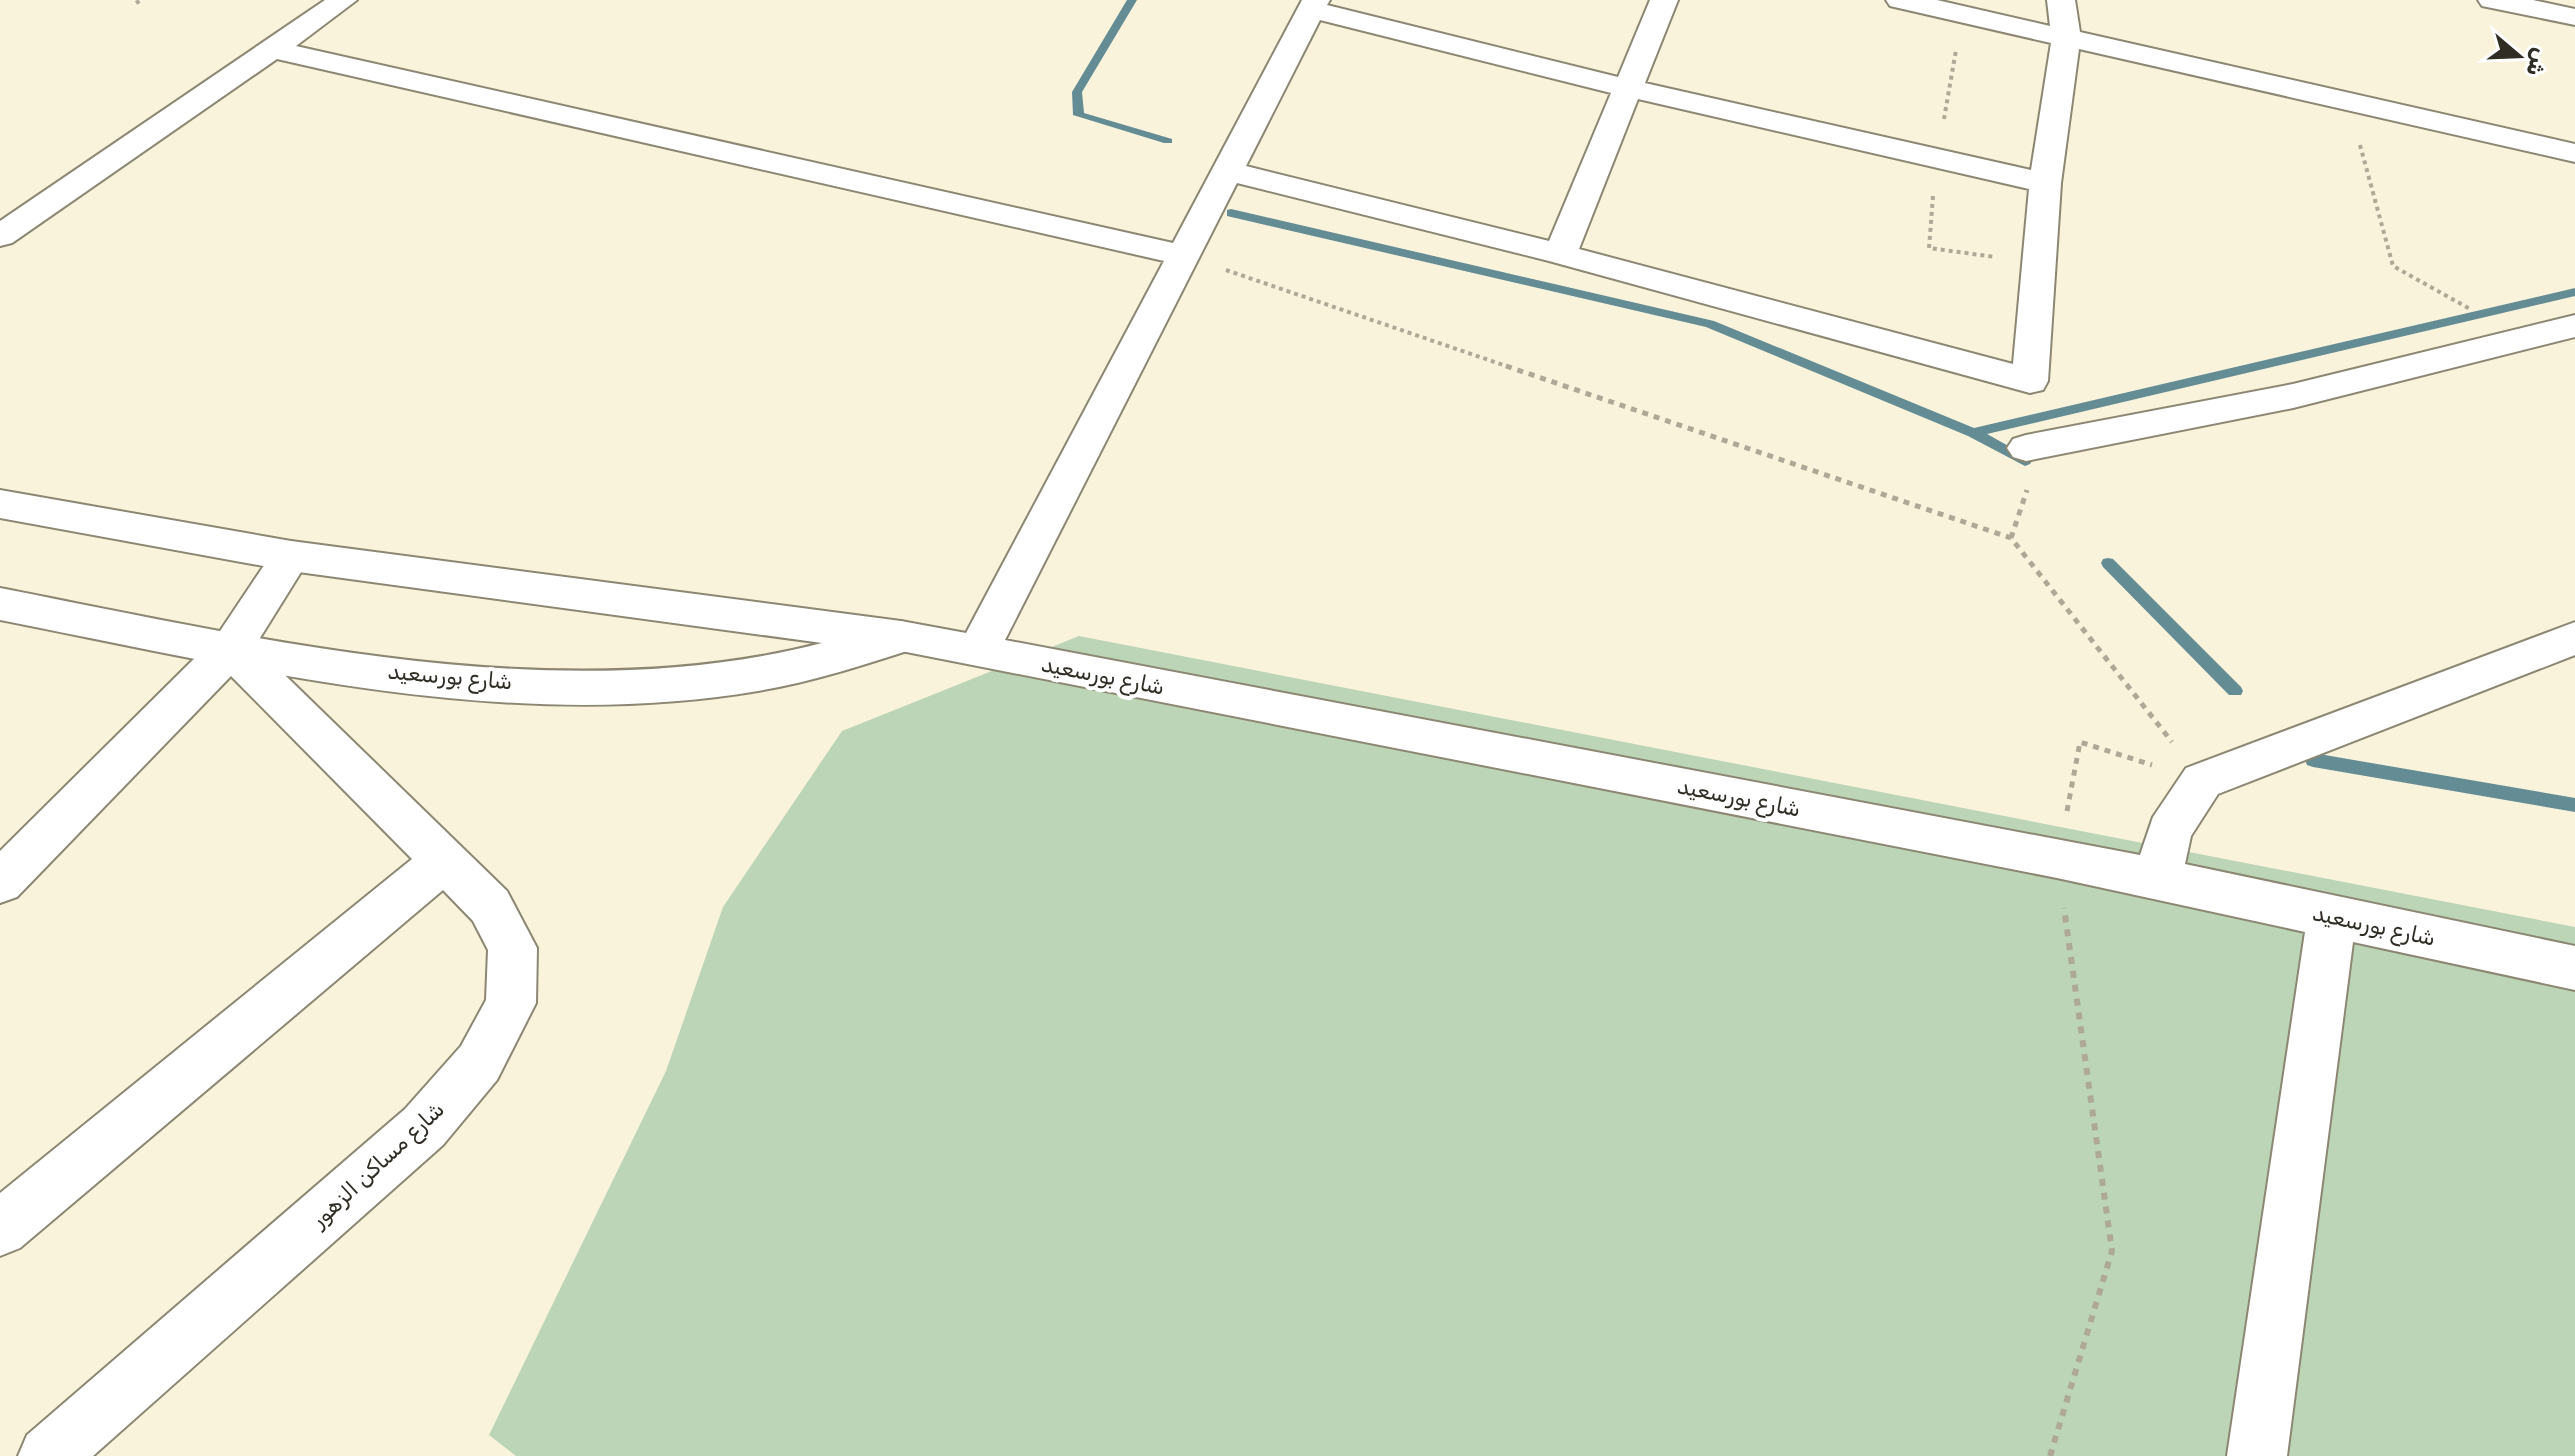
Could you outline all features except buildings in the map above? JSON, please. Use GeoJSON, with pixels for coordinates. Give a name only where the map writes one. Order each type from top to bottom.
{"type":"FeatureCollection","features":[{"type":"Feature","properties":{"kind":"street"},"geometry":{"type":"LineString","coordinates":[[0,236],[343,0]]}},
{"type":"Feature","properties":{"kind":"street"},"geometry":{"type":"LineString","coordinates":[[1560,254],[1664,0]]}},
{"type":"Feature","properties":{"kind":"street"},"geometry":{"type":"LineString","coordinates":[[1900,0],[2575,153]]}},
{"type":"Feature","properties":{"kind":"street"},"geometry":{"type":"LineString","coordinates":[[1229,171],[1560,254],[2030,381],[2045,183],[2066,37],[2061,0]]}},
{"type":"Feature","properties":{"kind":"street"},"geometry":{"type":"LineString","coordinates":[[2492,0],[2575,17]]}},
{"type":"Feature","properties":{"kind":"street"},"geometry":{"type":"LineString","coordinates":[[2573,0],[2575,8]]}},
{"type":"Feature","properties":{"kind":"street"},"geometry":{"type":"LineString","coordinates":[[978,651],[1314,5],[1628,88],[2045,183]]}},
{"type":"Feature","properties":{"kind":"street"},"geometry":{"type":"LineString","coordinates":[[273,49],[591,122],[900,187],[1184,256]]}},
{"type":"Feature","properties":{"kind":"street"},"geometry":{"type":"LineString","coordinates":[[2026,448],[2293,396],[2575,326]]}},
{"type":"Feature","properties":{"kind":"street","name":"شارع بورسعيد"},"geometry":{"type":"LineString","coordinates":[[0,504],[291,556],[901,637],[2057,858],[2575,968]]}},
{"type":"Feature","properties":{"kind":"street"},"geometry":{"type":"LineString","coordinates":[[0,882],[231,649],[291,556]]}},
{"type":"Feature","properties":{"kind":"street","name":"شارع بورسعيد"},"geometry":{"type":"LineString","coordinates":[[0,604],[231,649],[431,678],[660,685],[739,677],[817,661],[901,637]]}},
{"type":"Feature","properties":{"kind":"street"},"geometry":{"type":"LineString","coordinates":[[2158,879],[2169,831],[2202,781],[2575,638]]}},
{"type":"Feature","properties":{"kind":"street","name":"شارع مساكن الزهور"},"geometry":{"type":"LineString","coordinates":[[48,1456],[424,1127],[479,1063],[511,1003],[513,948],[490,906],[231,649]]}},
{"type":"Feature","properties":{"kind":"street"},"geometry":{"type":"LineString","coordinates":[[0,1228],[446,859]]}},
{"type":"Feature","properties":{"kind":"street"},"geometry":{"type":"LineString","coordinates":[[2257,1456],[2332,916]]}},
{"type":"Feature","properties":{"kind":"path"},"geometry":{"type":"LineString","coordinates":[[1963,14],[1936,159],[1929,248],[2039,263]]}},
{"type":"Feature","properties":{"kind":"path"},"geometry":{"type":"LineString","coordinates":[[2349,102],[2393,266],[2520,338]]}},
{"type":"Feature","properties":{"kind":"path"},"geometry":{"type":"LineString","coordinates":[[1184,256],[1399,326],[2011,538],[2202,781]]}},
{"type":"Feature","properties":{"kind":"path"},"geometry":{"type":"LineString","coordinates":[[2050,1456],[2112,1251],[2057,858],[2080,742],[2202,781]]}},
{"type":"Feature","properties":{"kind":"green space"},"geometry":{"type":"Polygon","coordinates":[[[1079,636],[2575,927],[2575,1456],[516,1456],[489,1435],[666,1071],[723,907],[842,731],[1079,636]]]}},
{"type":"Feature","properties":{"kind":"waterway"},"geometry":{"type":"LineString","coordinates":[[1132,0],[1077,92],[1079,115],[1168,141]]}},
{"type":"Feature","properties":{"kind":"waterway"},"geometry":{"type":"LineString","coordinates":[[1231,213],[1710,324],[1973,433]]}},
{"type":"Feature","properties":{"kind":"waterway"},"geometry":{"type":"LineString","coordinates":[[1973,433],[2575,292]]}},
{"type":"Feature","properties":{"kind":"waterway"},"geometry":{"type":"LineString","coordinates":[[1973,433],[2025,461]]}},
{"type":"Feature","properties":{"kind":"waterway"},"geometry":{"type":"LineString","coordinates":[[2108,563],[2235,691]]}},
{"type":"Feature","properties":{"kind":"waterway"},"geometry":{"type":"LineString","coordinates":[[2313,760],[2575,805]]}}]}
